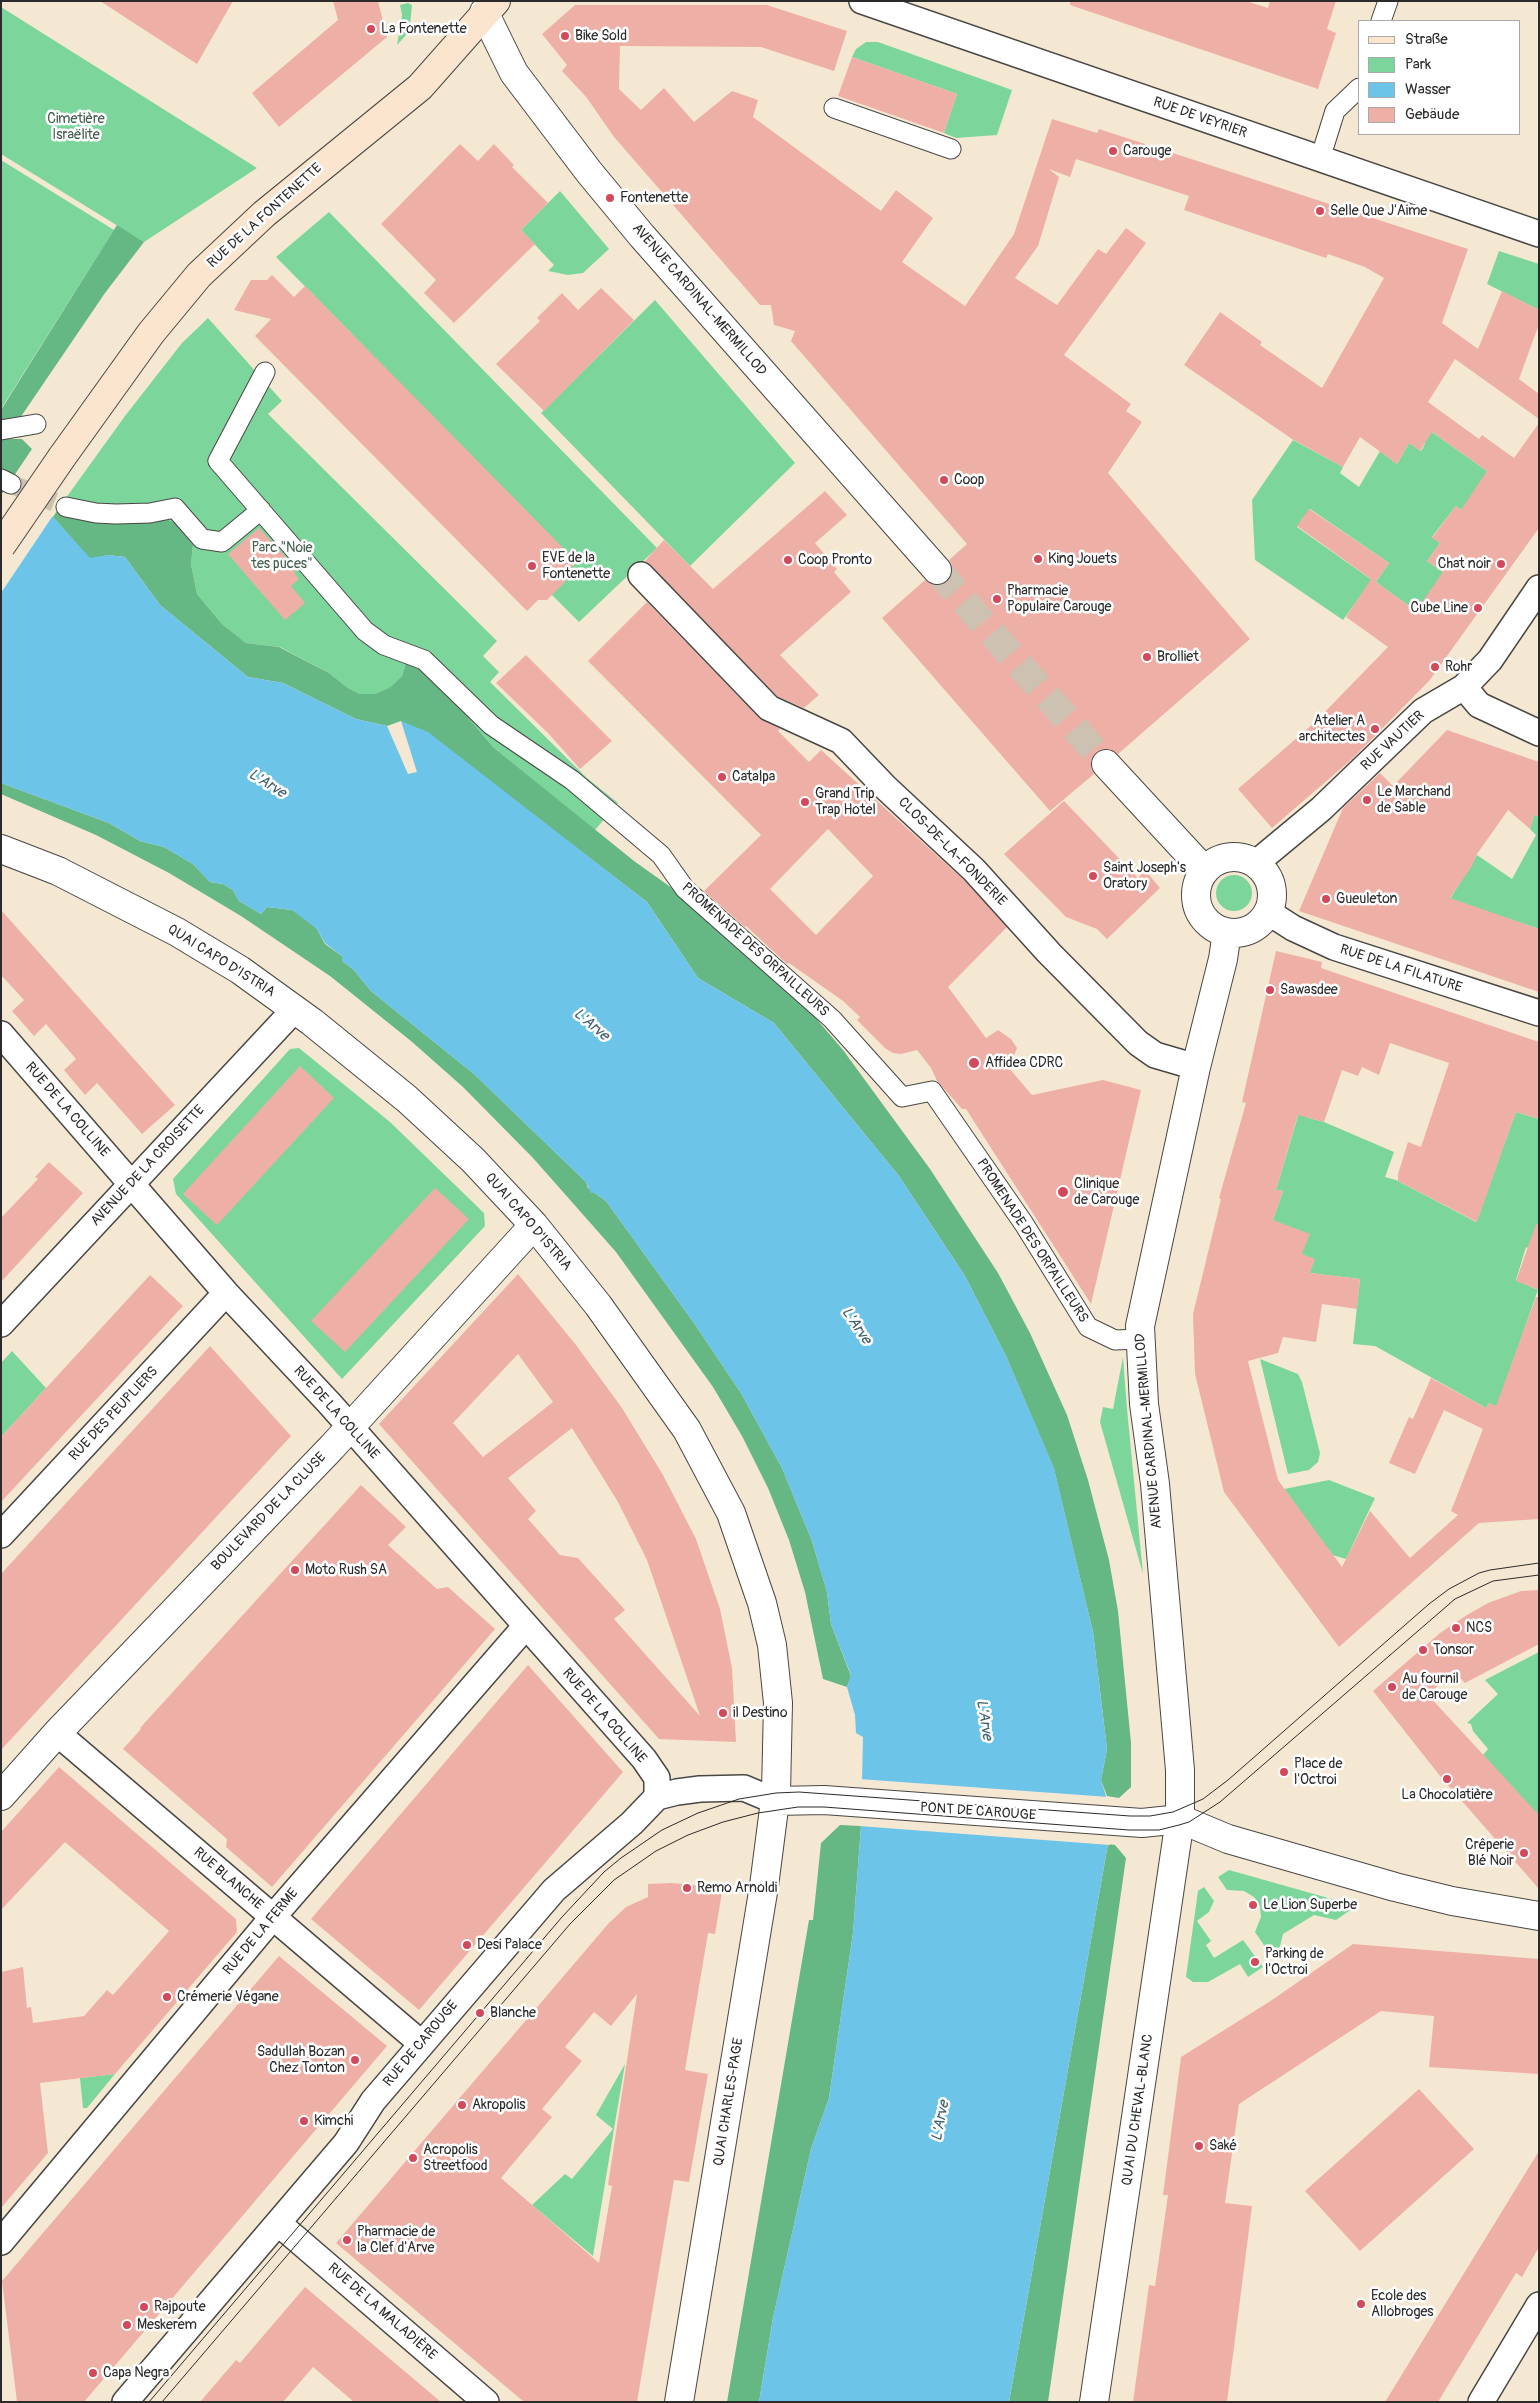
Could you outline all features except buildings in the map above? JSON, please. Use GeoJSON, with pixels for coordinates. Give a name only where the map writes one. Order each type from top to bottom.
{"type":"FeatureCollection","features":[{"type":"Feature","properties":{"kind":"main road","name":"RUE DE LA FONTENETTE"},"geometry":{"type":"LineString","coordinates":[[1,546],[150,334],[195,280],[264,214],[420,87],[485,5]]}},
{"type":"Feature","properties":{"kind":"street","name":"RUE DE VEYRIER"},"geometry":{"type":"LineString","coordinates":[[862,1],[1539,234]]}},
{"type":"Feature","properties":{"kind":"street"},"geometry":{"type":"LineString","coordinates":[[1382,20],[1388,1]]}},
{"type":"Feature","properties":{"kind":"street","name":"AVENUE CARDINAL-MERMILLOD"},"geometry":{"type":"LineString","coordinates":[[485,5],[514,73],[589,172],[642,236],[937,570]]}},
{"type":"Feature","properties":{"kind":"street"},"geometry":{"type":"LineString","coordinates":[[1320,159],[1335,111],[1358,89]]}},
{"type":"Feature","properties":{"kind":"street"},"geometry":{"type":"LineString","coordinates":[[834,108],[951,149]]}},
{"type":"Feature","properties":{"kind":"street","name":"PROMENADE DES ORPAILLEURS"},"geometry":{"type":"LineString","coordinates":[[265,372],[218,461],[365,631],[384,645],[424,660],[491,725],[572,780],[661,856],[685,889],[832,1019],[902,1097],[932,1091],[1024,1224],[1088,1327],[1115,1340],[1140,1339]]}},
{"type":"Feature","properties":{"kind":"street"},"geometry":{"type":"LineString","coordinates":[[1,430],[36,424]]}},
{"type":"Feature","properties":{"kind":"street"},"geometry":{"type":"LineString","coordinates":[[66,507],[96,514],[150,513],[175,508],[202,539],[222,542],[261,510]]}},
{"type":"Feature","properties":{"kind":"street","name":"CLOS-DE-LA-FONDERIE"},"geometry":{"type":"LineString","coordinates":[[641,575],[769,708],[841,741],[885,787],[974,870],[1049,953],[1138,1043],[1156,1055],[1196,1067]]}},
{"type":"Feature","properties":{"kind":"street","name":"RUE VAUTIER"},"geometry":{"type":"LineString","coordinates":[[1256,864],[1321,809],[1423,711],[1464,687],[1490,660],[1539,588]]}},
{"type":"Feature","properties":{"kind":"street"},"geometry":{"type":"LineString","coordinates":[[1464,687],[1479,705],[1539,733]]}},
{"type":"Feature","properties":{"kind":"street"},"geometry":{"type":"LineString","coordinates":[[1106,764],[1204,870]]}},
{"type":"Feature","properties":{"kind":"street","name":"QUAI CAPO D'ISTRIA"},"geometry":{"type":"LineString","coordinates":[[1,850],[58,871],[177,932],[240,970],[295,1009],[407,1099],[473,1160],[534,1225],[598,1304],[655,1382],[687,1430],[731,1513],[762,1602],[772,1645],[778,1702],[775,1802]]}},
{"type":"Feature","properties":{"kind":"street"},"geometry":{"type":"LineString","coordinates":[[1229,856],[1244,858],[1256,864],[1268,879],[1272,889],[1272,898],[1268,912],[1258,924],[1243,932],[1226,932],[1212,926],[1201,914],[1196,899],[1197,884],[1204,870],[1218,859],[1229,856]]}},
{"type":"Feature","properties":{"kind":"street","name":"RUE DE LA FILATURE"},"geometry":{"type":"LineString","coordinates":[[1268,912],[1293,928],[1334,947],[1539,1014]]}},
{"type":"Feature","properties":{"kind":"street","name":"AVENUE CARDINAL-MERMILLOD"},"geometry":{"type":"LineString","coordinates":[[1180,1819],[1180,1770],[1140,1339],[1147,1287],[1196,1067],[1223,959],[1226,932]]}},
{"type":"Feature","properties":{"kind":"street","name":"AVENUE DE LA CROISETTE"},"geometry":{"type":"LineString","coordinates":[[1,1324],[295,1009]]}},
{"type":"Feature","properties":{"kind":"street","name":"RUE DE LA COLLINE"},"geometry":{"type":"LineString","coordinates":[[1,1034],[226,1293],[350,1428],[644,1759],[656,1778],[657,1797]]}},
{"type":"Feature","properties":{"kind":"street","name":"BOULEVARD DE LA CLUSE"},"geometry":{"type":"LineString","coordinates":[[1,1796],[57,1733],[350,1428],[534,1225]]}},
{"type":"Feature","properties":{"kind":"street","name":"RUE DES PEUPLIERS"},"geometry":{"type":"LineString","coordinates":[[1,1535],[226,1293]]}},
{"type":"Feature","properties":{"kind":"street","name":"RUE DE LA FERME"},"geometry":{"type":"LineString","coordinates":[[1,2242],[272,1918],[525,1627]]}},
{"type":"Feature","properties":{"kind":"street","name":"RUE BLANCHE"},"geometry":{"type":"LineString","coordinates":[[57,1733],[422,2044]]}},
{"type":"Feature","properties":{"kind":"street"},"geometry":{"type":"LineString","coordinates":[[657,1797],[692,1790],[744,1788],[775,1802]]}},
{"type":"Feature","properties":{"kind":"street","name":"RUE DE CAROUGE"},"geometry":{"type":"LineString","coordinates":[[126,2402],[346,2143],[373,2101],[554,1890],[632,1823],[657,1797]]}},
{"type":"Feature","properties":{"kind":"street","name":"PONT DE CAROUGE"},"geometry":{"type":"LineString","coordinates":[[775,1802],[824,1800],[1130,1823],[1161,1823],[1180,1819]]}},
{"type":"Feature","properties":{"kind":"street","name":"QUAI CHARLES-PAGE"},"geometry":{"type":"LineString","coordinates":[[679,2402],[763,1895],[775,1802]]}},
{"type":"Feature","properties":{"kind":"street"},"geometry":{"type":"LineString","coordinates":[[1180,1819],[1228,1839],[1395,1887],[1452,1902],[1539,1916]]}},
{"type":"Feature","properties":{"kind":"street","name":"QUAI DU CHEVAL-BLANC"},"geometry":{"type":"LineString","coordinates":[[1094,2402],[1180,1819]]}},
{"type":"Feature","properties":{"kind":"street","name":"RUE DE LA MALADIÈRE"},"geometry":{"type":"LineString","coordinates":[[278,2222],[486,2402]]}},
{"type":"Feature","properties":{"kind":"street"},"geometry":{"type":"LineString","coordinates":[[1482,2401],[1539,2305]]}},
{"type":"Feature","properties":{"kind":"green space"},"geometry":{"type":"Polygon","coordinates":[[[408,3],[412,5],[410,26],[406,35],[397,45],[402,15],[400,5],[408,3]]]}},
{"type":"Feature","properties":{"kind":"green space","name":"Cimetière Israëlite"},"geometry":{"type":"Polygon","coordinates":[[[1,7],[257,168],[144,242],[1,154],[1,7]]]}},
{"type":"Feature","properties":{"kind":"green space"},"geometry":{"type":"Polygon","coordinates":[[[866,42],[878,42],[1012,90],[997,135],[956,138],[944,133],[957,94],[852,57],[856,49],[866,42]]]}},
{"type":"Feature","properties":{"kind":"green space"},"geometry":{"type":"Polygon","coordinates":[[[1,160],[114,230],[1,409],[1,160]]]}},
{"type":"Feature","properties":{"kind":"green space"},"geometry":{"type":"Polygon","coordinates":[[[560,191],[609,249],[583,273],[568,275],[548,271],[554,265],[521,230],[560,191]]]}},
{"type":"Feature","properties":{"kind":"green space"},"geometry":{"type":"Polygon","coordinates":[[[329,212],[657,548],[579,622],[552,595],[350,332],[276,257],[329,212]]]}},
{"type":"Feature","properties":{"kind":"green space"},"geometry":{"type":"Polygon","coordinates":[[[117,225],[144,242],[105,293],[20,418],[1,421],[1,410],[117,225]]]}},
{"type":"Feature","properties":{"kind":"green space"},"geometry":{"type":"Polygon","coordinates":[[[1499,251],[1539,264],[1539,310],[1487,284],[1499,251]]]}},
{"type":"Feature","properties":{"kind":"green space"},"geometry":{"type":"Polygon","coordinates":[[[655,300],[795,463],[690,566],[541,413],[655,300]]]}},
{"type":"Feature","properties":{"kind":"green space","name":"Parc \"Noie tes puces\""},"geometry":{"type":"Polygon","coordinates":[[[208,318],[282,401],[268,414],[497,641],[483,656],[499,672],[490,682],[587,778],[618,803],[595,830],[493,747],[461,709],[407,659],[402,676],[392,687],[375,694],[360,694],[348,688],[329,673],[280,647],[246,643],[222,624],[197,594],[191,564],[193,545],[63,502],[125,416],[182,343],[208,318]]]}},
{"type":"Feature","properties":{"kind":"green space"},"geometry":{"type":"Polygon","coordinates":[[[1422,425],[1487,471],[1465,513],[1456,506],[1432,537],[1440,543],[1427,561],[1443,572],[1425,608],[1420,605],[1416,611],[1376,582],[1389,563],[1310,509],[1297,527],[1372,580],[1343,620],[1255,560],[1252,500],[1293,440],[1343,467],[1340,473],[1359,487],[1380,451],[1397,464],[1409,443],[1421,451],[1425,444],[1422,425]]]}},
{"type":"Feature","properties":{"kind":"green space"},"geometry":{"type":"Polygon","coordinates":[[[1,439],[22,439],[32,449],[1,495],[1,439]]]}},
{"type":"Feature","properties":{"kind":"green space"},"geometry":{"type":"Polygon","coordinates":[[[63,502],[160,518],[177,523],[193,545],[191,564],[197,594],[222,624],[246,643],[279,647],[329,673],[348,688],[360,694],[375,694],[391,687],[402,676],[407,659],[413,660],[461,709],[493,747],[634,861],[690,901],[814,1016],[843,1050],[930,1169],[998,1273],[1030,1333],[1067,1415],[1088,1480],[1109,1560],[1118,1611],[1131,1743],[1131,1787],[1119,1798],[1107,1796],[1101,1780],[1107,1749],[1093,1632],[1054,1469],[1006,1356],[965,1276],[899,1176],[774,1023],[698,978],[647,902],[513,799],[401,721],[387,726],[356,719],[283,683],[248,677],[160,605],[125,557],[108,555],[90,559],[53,517],[63,502]]]}},
{"type":"Feature","properties":{"kind":"green space"},"geometry":{"type":"Polygon","coordinates":[[[1,783],[109,823],[140,841],[164,847],[193,864],[210,882],[223,884],[233,890],[239,901],[261,914],[267,907],[292,910],[305,918],[317,929],[325,944],[342,956],[342,961],[354,970],[371,991],[474,1074],[586,1182],[588,1188],[606,1201],[694,1323],[741,1393],[782,1468],[812,1541],[827,1592],[831,1624],[851,1676],[847,1687],[823,1679],[805,1592],[789,1540],[768,1488],[742,1436],[713,1387],[616,1252],[533,1158],[463,1087],[411,1041],[330,976],[241,916],[169,873],[96,835],[1,794],[1,783]]]}},
{"type":"Feature","properties":{"kind":"green space"},"geometry":{"type":"Polygon","coordinates":[[[1534,815],[1539,817],[1539,929],[1450,899],[1477,855],[1512,879],[1536,835],[1530,829],[1534,815]]]}},
{"type":"Feature","properties":{"kind":"green space"},"geometry":{"type":"Polygon","coordinates":[[[1234,875],[1247,880],[1252,893],[1247,906],[1234,911],[1221,906],[1216,893],[1221,880],[1234,875]]]}},
{"type":"Feature","properties":{"kind":"green space"},"geometry":{"type":"Polygon","coordinates":[[[299,1048],[390,1122],[484,1213],[485,1226],[342,1379],[176,1194],[173,1179],[290,1049],[299,1048]]]}},
{"type":"Feature","properties":{"kind":"green space"},"geometry":{"type":"Polygon","coordinates":[[[1296,1078],[1306,1117],[1324,1122],[1394,1152],[1385,1177],[1396,1180],[1476,1222],[1516,1112],[1539,1119],[1539,1254],[1526,1247],[1516,1280],[1538,1290],[1497,1407],[1489,1403],[1486,1408],[1375,1346],[1353,1344],[1360,1279],[1310,1273],[1291,1250],[1273,1220],[1283,1191],[1276,1190],[1298,1116],[1296,1078]]]}},
{"type":"Feature","properties":{"kind":"green space"},"geometry":{"type":"Polygon","coordinates":[[[12,1351],[46,1388],[1,1437],[1,1363],[12,1351]]]}},
{"type":"Feature","properties":{"kind":"green space"},"geometry":{"type":"Polygon","coordinates":[[[1123,1357],[1143,1574],[1100,1422],[1103,1407],[1113,1409],[1123,1357]]]}},
{"type":"Feature","properties":{"kind":"green space"},"geometry":{"type":"Polygon","coordinates":[[[1260,1359],[1298,1374],[1302,1382],[1320,1453],[1318,1462],[1309,1470],[1288,1474],[1260,1359]]]}},
{"type":"Feature","properties":{"kind":"green space"},"geometry":{"type":"Polygon","coordinates":[[[1329,1480],[1375,1498],[1346,1559],[1332,1555],[1284,1489],[1329,1480]]]}},
{"type":"Feature","properties":{"kind":"green space"},"geometry":{"type":"Polygon","coordinates":[[[1539,1652],[1539,1818],[1483,1755],[1488,1749],[1473,1731],[1471,1724],[1467,1723],[1498,1694],[1485,1680],[1539,1652]]]}},
{"type":"Feature","properties":{"kind":"green space"},"geometry":{"type":"Polygon","coordinates":[[[840,1825],[861,1826],[853,1933],[829,2098],[811,2149],[773,2318],[759,2402],[727,2402],[809,1920],[813,1920],[821,1843],[840,1825]]]}},
{"type":"Feature","properties":{"kind":"green space"},"geometry":{"type":"Polygon","coordinates":[[[1108,1844],[1115,1845],[1126,1858],[1048,2402],[1009,2402],[1108,1844]]]}},
{"type":"Feature","properties":{"kind":"green space"},"geometry":{"type":"Polygon","coordinates":[[[1229,1870],[1353,1905],[1352,1909],[1336,1920],[1314,1915],[1283,1934],[1277,1958],[1274,1960],[1255,1932],[1261,1917],[1260,1906],[1254,1897],[1244,1891],[1227,1890],[1218,1877],[1229,1870]]]}},
{"type":"Feature","properties":{"kind":"green space"},"geometry":{"type":"Polygon","coordinates":[[[1204,1887],[1214,1901],[1209,1912],[1197,1921],[1211,1941],[1206,1945],[1214,1958],[1243,1940],[1263,1967],[1248,1977],[1240,1964],[1208,1982],[1193,1982],[1186,1977],[1198,1891],[1204,1887]]]}},
{"type":"Feature","properties":{"kind":"green space"},"geometry":{"type":"Polygon","coordinates":[[[625,2064],[593,2256],[532,2205],[565,2174],[572,2179],[613,2129],[596,2115],[625,2064]]]}},
{"type":"Feature","properties":{"kind":"green space"},"geometry":{"type":"Polygon","coordinates":[[[115,2074],[87,2108],[83,2108],[80,2078],[115,2074]]]}},
{"type":"Feature","properties":{"kind":"water","name":"L'Arve"},"geometry":{"type":"Polygon","coordinates":[[[1,510],[53,517],[90,558],[108,555],[125,557],[160,605],[248,677],[283,683],[356,719],[387,726],[408,774],[417,772],[401,721],[428,732],[647,902],[698,978],[774,1023],[899,1176],[965,1276],[1006,1356],[1054,1468],[1093,1632],[1107,1749],[1101,1780],[1106,1796],[1108,1844],[1009,2402],[759,2402],[773,2318],[811,2149],[829,2098],[853,1933],[861,1826],[863,1737],[856,1733],[855,1715],[847,1687],[851,1675],[831,1624],[827,1592],[812,1541],[782,1468],[741,1393],[694,1323],[606,1201],[595,1193],[591,1193],[586,1182],[474,1074],[371,991],[354,970],[342,961],[342,956],[325,943],[317,929],[292,910],[267,907],[261,914],[239,901],[233,890],[223,884],[210,882],[193,864],[164,847],[140,841],[109,823],[1,783],[1,510]]]}},
{"type":"Feature","properties":{"kind":"pier"},"geometry":{"type":"Polygon","coordinates":[[[1,507],[54,514],[1,593],[1,507]]]}},
{"type":"Feature","properties":{"kind":"pier"},"geometry":{"type":"Polygon","coordinates":[[[859,1779],[1109,1797],[1110,1845],[859,1826],[859,1779]]]}},
{"type":"Feature","properties":{"kind":"tunnel"},"geometry":{"type":"LineString","coordinates":[[11,484],[66,507]]}},
{"type":"Feature","properties":{"kind":"tunnel"},"geometry":{"type":"LineString","coordinates":[[937,570],[1106,764]]}},
{"type":"Feature","properties":{"kind":"tram line"},"geometry":{"type":"LineString","coordinates":[[149,2402],[562,1917],[604,1872],[662,1830],[698,1813],[739,1799],[776,1793],[799,1792],[1130,1816],[1150,1816],[1173,1812],[1203,1799],[1228,1780],[1429,1604],[1449,1589],[1479,1573],[1539,1563]]}},
{"type":"Feature","properties":{"kind":"tram line"},"geometry":{"type":"LineString","coordinates":[[162,2402],[570,1924],[614,1880],[656,1851],[688,1835],[723,1822],[758,1813],[798,1807],[824,1807],[1129,1830],[1159,1830],[1189,1822],[1220,1802],[1455,1599],[1493,1581],[1539,1575]]}},
{"type":"Feature","properties":{"kind":"place","name":"La Fontenette"},"geometry":{"type":"Point","coordinates":[371,29]}},
{"type":"Feature","properties":{"kind":"place","name":"Bike Sold"},"geometry":{"type":"Point","coordinates":[565,36]}},
{"type":"Feature","properties":{"kind":"place","name":"Carouge"},"geometry":{"type":"Point","coordinates":[1113,151]}},
{"type":"Feature","properties":{"kind":"place","name":"Fontenette"},"geometry":{"type":"Point","coordinates":[610,198]}},
{"type":"Feature","properties":{"kind":"place","name":"Selle Que J'Aime"},"geometry":{"type":"Point","coordinates":[1320,211]}},
{"type":"Feature","properties":{"kind":"place","name":"Coop"},"geometry":{"type":"Point","coordinates":[944,480]}},
{"type":"Feature","properties":{"kind":"place","name":"King Jouets"},"geometry":{"type":"Point","coordinates":[1038,559]}},
{"type":"Feature","properties":{"kind":"place","name":"Coop Pronto"},"geometry":{"type":"Point","coordinates":[788,560]}},
{"type":"Feature","properties":{"kind":"place","name":"Chat noir"},"geometry":{"type":"Point","coordinates":[1501,564]}},
{"type":"Feature","properties":{"kind":"place","name":"EVE de la Fontenette"},"geometry":{"type":"Point","coordinates":[532,566]}},
{"type":"Feature","properties":{"kind":"place","name":"Pharmacie Populaire Carouge"},"geometry":{"type":"Point","coordinates":[997,599]}},
{"type":"Feature","properties":{"kind":"place","name":"Cube Line"},"geometry":{"type":"Point","coordinates":[1478,608]}},
{"type":"Feature","properties":{"kind":"place","name":"Brolliet"},"geometry":{"type":"Point","coordinates":[1147,657]}},
{"type":"Feature","properties":{"kind":"place","name":"Rohr"},"geometry":{"type":"Point","coordinates":[1435,667]}},
{"type":"Feature","properties":{"kind":"place","name":"Atelier A architectes"},"geometry":{"type":"Point","coordinates":[1375,729]}},
{"type":"Feature","properties":{"kind":"place","name":"Catalpa"},"geometry":{"type":"Point","coordinates":[722,777]}},
{"type":"Feature","properties":{"kind":"place","name":"Le Marchand de Sable"},"geometry":{"type":"Point","coordinates":[1367,800]}},
{"type":"Feature","properties":{"kind":"place","name":"Grand Trip Trap Hotel"},"geometry":{"type":"Point","coordinates":[805,802]}},
{"type":"Feature","properties":{"kind":"place","name":"Saint Joseph's Oratory"},"geometry":{"type":"Point","coordinates":[1093,876]}},
{"type":"Feature","properties":{"kind":"place","name":"Gueuleton"},"geometry":{"type":"Point","coordinates":[1326,899]}},
{"type":"Feature","properties":{"kind":"place","name":"Sawasdee"},"geometry":{"type":"Point","coordinates":[1270,990]}},
{"type":"Feature","properties":{"kind":"place","name":"Affidea CDRC"},"geometry":{"type":"Point","coordinates":[974,1063]}},
{"type":"Feature","properties":{"kind":"place","name":"Clinique de Carouge"},"geometry":{"type":"Point","coordinates":[1063,1192]}},
{"type":"Feature","properties":{"kind":"place","name":"Moto Rush SA"},"geometry":{"type":"Point","coordinates":[295,1570]}},
{"type":"Feature","properties":{"kind":"place","name":"NCS"},"geometry":{"type":"Point","coordinates":[1456,1628]}},
{"type":"Feature","properties":{"kind":"place","name":"Tonsor"},"geometry":{"type":"Point","coordinates":[1423,1650]}},
{"type":"Feature","properties":{"kind":"place","name":"Au fournil de Carouge"},"geometry":{"type":"Point","coordinates":[1392,1687]}},
{"type":"Feature","properties":{"kind":"place","name":"il Destino"},"geometry":{"type":"Point","coordinates":[723,1713]}},
{"type":"Feature","properties":{"kind":"place","name":"Place de l'Octroi"},"geometry":{"type":"Point","coordinates":[1284,1772]}},
{"type":"Feature","properties":{"kind":"place","name":"La Chocolatière"},"geometry":{"type":"Point","coordinates":[1447,1779]}},
{"type":"Feature","properties":{"kind":"place","name":"Crêperie Blé Noir"},"geometry":{"type":"Point","coordinates":[1524,1853]}},
{"type":"Feature","properties":{"kind":"place","name":"Remo Arnoldi"},"geometry":{"type":"Point","coordinates":[687,1888]}},
{"type":"Feature","properties":{"kind":"place","name":"Le Lion Superbe"},"geometry":{"type":"Point","coordinates":[1253,1905]}},
{"type":"Feature","properties":{"kind":"place","name":"Desi Palace"},"geometry":{"type":"Point","coordinates":[467,1945]}},
{"type":"Feature","properties":{"kind":"place","name":"Parking de l'Octroi"},"geometry":{"type":"Point","coordinates":[1255,1962]}},
{"type":"Feature","properties":{"kind":"place","name":"Crémerie Végane"},"geometry":{"type":"Point","coordinates":[167,1997]}},
{"type":"Feature","properties":{"kind":"place","name":"Blanche"},"geometry":{"type":"Point","coordinates":[480,2013]}},
{"type":"Feature","properties":{"kind":"place","name":"Sadullah Bozan Chez Tonton"},"geometry":{"type":"Point","coordinates":[355,2060]}},
{"type":"Feature","properties":{"kind":"place","name":"Akropolis"},"geometry":{"type":"Point","coordinates":[462,2105]}},
{"type":"Feature","properties":{"kind":"place","name":"Kimchi"},"geometry":{"type":"Point","coordinates":[304,2121]}},
{"type":"Feature","properties":{"kind":"place","name":"Saké"},"geometry":{"type":"Point","coordinates":[1199,2146]}},
{"type":"Feature","properties":{"kind":"place","name":"Acropolis Streetfood"},"geometry":{"type":"Point","coordinates":[413,2158]}},
{"type":"Feature","properties":{"kind":"place","name":"Pharmacie de la Clef d'Arve"},"geometry":{"type":"Point","coordinates":[347,2240]}},
{"type":"Feature","properties":{"kind":"place","name":"Ecole des Allobroges"},"geometry":{"type":"Point","coordinates":[1361,2304]}},
{"type":"Feature","properties":{"kind":"place","name":"Rajpoute"},"geometry":{"type":"Point","coordinates":[144,2307]}},
{"type":"Feature","properties":{"kind":"place","name":"Meskerem"},"geometry":{"type":"Point","coordinates":[127,2325]}},
{"type":"Feature","properties":{"kind":"place","name":"Capa Negra"},"geometry":{"type":"Point","coordinates":[93,2373]}}]}
